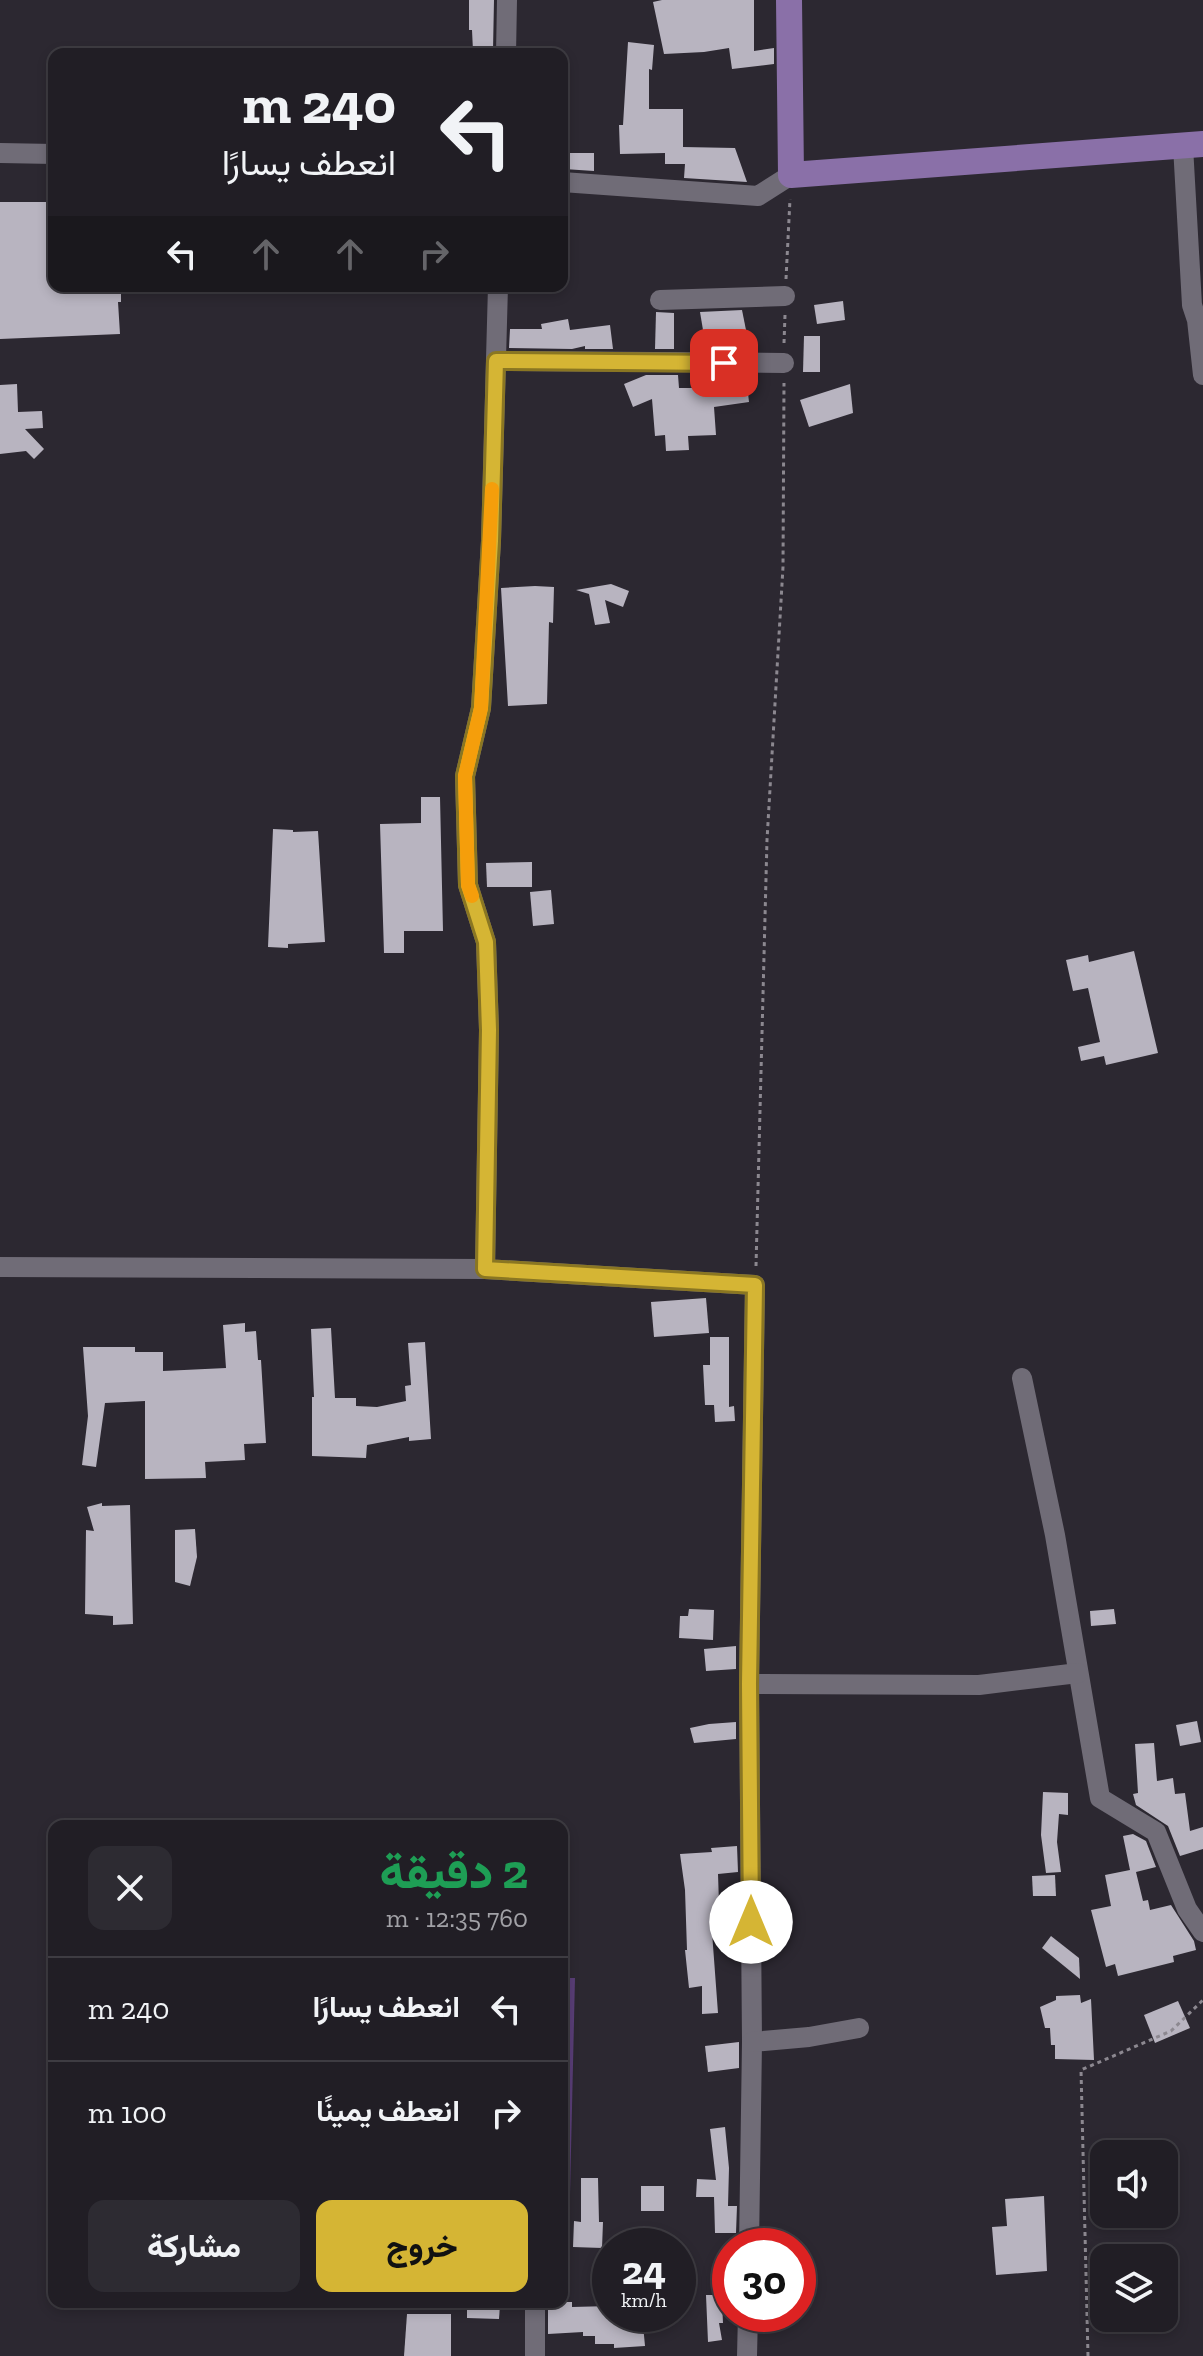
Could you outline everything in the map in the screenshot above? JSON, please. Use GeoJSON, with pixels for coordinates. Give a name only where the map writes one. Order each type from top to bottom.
{"type":"FeatureCollection","features":[{"type":"Feature","properties":{"kind":"main road"},"geometry":{"type":"LineString","coordinates":[[789,0],[791,175],[1193,145]]}},
{"type":"Feature","properties":{"kind":"street"},"geometry":{"type":"LineString","coordinates":[[506,48],[507,0]]}},
{"type":"Feature","properties":{"kind":"street"},"geometry":{"type":"LineString","coordinates":[[1193,145],[1192,305],[1197,320],[1203,375]]}},
{"type":"Feature","properties":{"kind":"street"},"geometry":{"type":"LineString","coordinates":[[0,153],[48,154]]}},
{"type":"Feature","properties":{"kind":"street"},"geometry":{"type":"LineString","coordinates":[[568,182],[758,196],[791,175]]}},
{"type":"Feature","properties":{"kind":"street"},"geometry":{"type":"LineString","coordinates":[[485,1269],[489,1030],[486,942],[468,885],[465,776],[481,708],[491,541],[498,292]]}},
{"type":"Feature","properties":{"kind":"street"},"geometry":{"type":"LineString","coordinates":[[660,300],[785,296]]}},
{"type":"Feature","properties":{"kind":"street"},"geometry":{"type":"LineString","coordinates":[[496,361],[784,363]]}},
{"type":"Feature","properties":{"kind":"street"},"geometry":{"type":"LineString","coordinates":[[0,1267],[485,1269],[755,1285],[749,1684],[752,2042],[749,2228]]}},
{"type":"Feature","properties":{"kind":"street"},"geometry":{"type":"LineString","coordinates":[[1022,1378],[1055,1535],[1100,1798],[1156,1832],[1187,1909],[1203,1932]]}},
{"type":"Feature","properties":{"kind":"street"},"geometry":{"type":"LineString","coordinates":[[749,1684],[979,1685],[1078,1673]]}},
{"type":"Feature","properties":{"kind":"street"},"geometry":{"type":"LineString","coordinates":[[752,2042],[809,2037],[859,2028]]}},
{"type":"Feature","properties":{"kind":"street"},"geometry":{"type":"LineString","coordinates":[[535,2308],[535,2356]]}},
{"type":"Feature","properties":{"kind":"street"},"geometry":{"type":"LineString","coordinates":[[747,2356],[748,2332]]}},
{"type":"Feature","properties":{"kind":"path"},"geometry":{"type":"LineString","coordinates":[[755,1285],[767,840],[783,567],[785,424]]}},
{"type":"Feature","properties":{"kind":"path"},"geometry":{"type":"LineString","coordinates":[[1088,2356],[1081,2070],[1171,2031],[1203,2000]]}},
{"type":"Feature","properties":{"kind":"shaded area"},"geometry":{"type":"Polygon","coordinates":[[[568,1978],[575,1978],[569,2238],[568,1978]]]}},
{"type":"Feature","properties":{"kind":"building"},"geometry":{"type":"Polygon","coordinates":[[[469,0],[494,0],[493,48],[473,48],[472,30],[469,30],[469,0]]]}},
{"type":"Feature","properties":{"kind":"building"},"geometry":{"type":"Polygon","coordinates":[[[754,0],[754,51],[774,48],[774,64],[732,69],[729,48],[664,54],[653,2],[754,0]]]}},
{"type":"Feature","properties":{"kind":"building"},"geometry":{"type":"Polygon","coordinates":[[[628,42],[654,45],[652,70],[649,69],[649,109],[683,109],[683,147],[735,148],[747,182],[684,178],[685,164],[665,164],[665,153],[620,154],[619,125],[623,125],[628,42]]]}},
{"type":"Feature","properties":{"kind":"building"},"geometry":{"type":"Polygon","coordinates":[[[568,153],[594,153],[594,171],[568,169],[568,153]]]}},
{"type":"Feature","properties":{"kind":"building"},"geometry":{"type":"Polygon","coordinates":[[[0,202],[48,202],[48,292],[121,292],[121,302],[118,302],[120,334],[0,339],[0,202]]]}},
{"type":"Feature","properties":{"kind":"building"},"geometry":{"type":"Polygon","coordinates":[[[843,301],[845,320],[817,324],[814,305],[843,301]]]}},
{"type":"Feature","properties":{"kind":"building"},"geometry":{"type":"Polygon","coordinates":[[[742,310],[747,335],[705,342],[700,312],[742,310]]]}},
{"type":"Feature","properties":{"kind":"building"},"geometry":{"type":"Polygon","coordinates":[[[656,312],[674,313],[674,349],[655,349],[656,312]]]}},
{"type":"Feature","properties":{"kind":"building"},"geometry":{"type":"Polygon","coordinates":[[[568,319],[570,330],[610,325],[613,349],[585,349],[585,346],[572,349],[509,348],[510,329],[542,329],[541,324],[568,319]]]}},
{"type":"Feature","properties":{"kind":"building"},"geometry":{"type":"Polygon","coordinates":[[[804,336],[820,336],[820,372],[803,372],[804,336]]]}},
{"type":"Feature","properties":{"kind":"building"},"geometry":{"type":"Polygon","coordinates":[[[646,375],[678,375],[679,388],[718,388],[717,380],[746,376],[749,402],[714,407],[716,435],[688,436],[689,450],[666,451],[665,435],[655,436],[652,399],[633,407],[624,384],[646,375]]]}},
{"type":"Feature","properties":{"kind":"building"},"geometry":{"type":"Polygon","coordinates":[[[17,384],[18,412],[42,411],[43,428],[25,429],[44,449],[34,459],[26,451],[0,454],[0,385],[17,384]]]}},
{"type":"Feature","properties":{"kind":"building"},"geometry":{"type":"Polygon","coordinates":[[[850,384],[853,413],[809,427],[800,400],[850,384]]]}},
{"type":"Feature","properties":{"kind":"building"},"geometry":{"type":"Polygon","coordinates":[[[611,584],[629,591],[623,607],[605,600],[610,623],[595,625],[589,594],[576,590],[611,584]]]}},
{"type":"Feature","properties":{"kind":"building"},"geometry":{"type":"Polygon","coordinates":[[[554,587],[553,623],[549,622],[547,704],[508,706],[501,588],[554,587]]]}},
{"type":"Feature","properties":{"kind":"building"},"geometry":{"type":"Polygon","coordinates":[[[421,797],[440,797],[443,931],[404,931],[404,953],[384,953],[380,824],[421,823],[421,797]]]}},
{"type":"Feature","properties":{"kind":"building"},"geometry":{"type":"Polygon","coordinates":[[[273,829],[318,831],[325,942],[288,944],[288,948],[268,947],[273,829]]]}},
{"type":"Feature","properties":{"kind":"building"},"geometry":{"type":"Polygon","coordinates":[[[532,862],[532,887],[487,887],[486,863],[532,862]]]}},
{"type":"Feature","properties":{"kind":"building"},"geometry":{"type":"Polygon","coordinates":[[[551,890],[554,924],[533,926],[530,892],[551,890]]]}},
{"type":"Feature","properties":{"kind":"building"},"geometry":{"type":"Polygon","coordinates":[[[1134,951],[1158,1053],[1106,1065],[1104,1056],[1081,1061],[1078,1047],[1100,1042],[1088,988],[1073,991],[1066,960],[1088,955],[1089,962],[1134,951]]]}},
{"type":"Feature","properties":{"kind":"building"},"geometry":{"type":"Polygon","coordinates":[[[706,1298],[709,1333],[654,1337],[651,1302],[706,1298]]]}},
{"type":"Feature","properties":{"kind":"building"},"geometry":{"type":"Polygon","coordinates":[[[245,1323],[245,1332],[256,1331],[258,1360],[261,1360],[266,1443],[244,1444],[245,1460],[205,1462],[206,1478],[145,1479],[145,1401],[105,1403],[96,1467],[82,1465],[88,1416],[83,1347],[135,1347],[135,1352],[163,1352],[163,1371],[226,1368],[223,1325],[245,1323]]]}},
{"type":"Feature","properties":{"kind":"building"},"geometry":{"type":"Polygon","coordinates":[[[331,1328],[335,1398],[356,1398],[356,1406],[377,1407],[406,1401],[405,1386],[411,1385],[408,1343],[425,1342],[431,1439],[409,1441],[409,1437],[367,1445],[366,1458],[312,1456],[314,1397],[311,1329],[331,1328]]]}},
{"type":"Feature","properties":{"kind":"building"},"geometry":{"type":"Polygon","coordinates":[[[710,1337],[729,1337],[729,1407],[734,1406],[735,1421],[715,1422],[714,1405],[705,1405],[703,1365],[710,1365],[710,1337]]]}},
{"type":"Feature","properties":{"kind":"building"},"geometry":{"type":"Polygon","coordinates":[[[102,1503],[102,1506],[130,1505],[133,1624],[113,1625],[113,1616],[85,1614],[86,1530],[94,1531],[87,1507],[102,1503]]]}},
{"type":"Feature","properties":{"kind":"building"},"geometry":{"type":"Polygon","coordinates":[[[195,1529],[197,1557],[190,1586],[175,1582],[175,1530],[195,1529]]]}},
{"type":"Feature","properties":{"kind":"building"},"geometry":{"type":"Polygon","coordinates":[[[689,1609],[714,1610],[713,1640],[679,1638],[680,1616],[688,1616],[689,1609]]]}},
{"type":"Feature","properties":{"kind":"building"},"geometry":{"type":"Polygon","coordinates":[[[1114,1609],[1116,1624],[1091,1626],[1090,1611],[1114,1609]]]}},
{"type":"Feature","properties":{"kind":"building"},"geometry":{"type":"Polygon","coordinates":[[[736,1646],[736,1669],[706,1671],[704,1649],[736,1646]]]}},
{"type":"Feature","properties":{"kind":"building"},"geometry":{"type":"Polygon","coordinates":[[[1197,1721],[1201,1742],[1180,1746],[1176,1725],[1197,1721]]]}},
{"type":"Feature","properties":{"kind":"building"},"geometry":{"type":"Polygon","coordinates":[[[736,1722],[736,1739],[694,1743],[690,1728],[736,1722]]]}},
{"type":"Feature","properties":{"kind":"building"},"geometry":{"type":"Polygon","coordinates":[[[1154,1743],[1157,1781],[1173,1778],[1175,1794],[1185,1793],[1190,1831],[1203,1827],[1203,1849],[1180,1856],[1168,1826],[1136,1805],[1133,1794],[1138,1793],[1135,1744],[1154,1743]]]}},
{"type":"Feature","properties":{"kind":"building"},"geometry":{"type":"Polygon","coordinates":[[[1043,1792],[1068,1793],[1068,1815],[1059,1814],[1057,1842],[1061,1872],[1046,1873],[1041,1835],[1043,1792]]]}},
{"type":"Feature","properties":{"kind":"building"},"geometry":{"type":"Polygon","coordinates":[[[1133,1834],[1146,1841],[1156,1867],[1136,1872],[1143,1901],[1148,1900],[1150,1910],[1171,1905],[1194,1941],[1196,1950],[1173,1956],[1174,1962],[1118,1976],[1115,1964],[1106,1967],[1091,1910],[1111,1906],[1105,1875],[1130,1870],[1123,1836],[1133,1834]]]}},
{"type":"Feature","properties":{"kind":"building"},"geometry":{"type":"Polygon","coordinates":[[[737,1846],[738,1872],[718,1874],[720,1932],[712,1932],[718,2013],[702,2014],[702,1986],[689,1988],[685,1950],[685,1890],[680,1854],[712,1852],[711,1848],[737,1846]]]}},
{"type":"Feature","properties":{"kind":"building"},"geometry":{"type":"Polygon","coordinates":[[[1055,1875],[1056,1896],[1033,1896],[1032,1876],[1055,1875]]]}},
{"type":"Feature","properties":{"kind":"building"},"geometry":{"type":"Polygon","coordinates":[[[1051,1936],[1079,1958],[1080,1979],[1042,1948],[1051,1936]]]}},
{"type":"Feature","properties":{"kind":"building"},"geometry":{"type":"Polygon","coordinates":[[[1080,1995],[1081,2003],[1091,1999],[1094,2060],[1055,2059],[1055,2045],[1051,2045],[1050,2028],[1045,2028],[1040,2007],[1056,2000],[1056,1996],[1080,1995]]]}},
{"type":"Feature","properties":{"kind":"building"},"geometry":{"type":"Polygon","coordinates":[[[1178,2001],[1190,2028],[1155,2043],[1144,2015],[1178,2001]]]}},
{"type":"Feature","properties":{"kind":"building"},"geometry":{"type":"Polygon","coordinates":[[[739,2042],[739,2068],[708,2072],[705,2046],[739,2042]]]}},
{"type":"Feature","properties":{"kind":"building"},"geometry":{"type":"Polygon","coordinates":[[[725,2127],[729,2168],[728,2206],[737,2206],[736,2228],[715,2228],[714,2197],[696,2197],[697,2179],[716,2180],[710,2129],[725,2127]]]}},
{"type":"Feature","properties":{"kind":"building"},"geometry":{"type":"Polygon","coordinates":[[[581,2178],[598,2178],[599,2222],[603,2222],[603,2228],[592,2228],[592,2248],[573,2247],[574,2221],[581,2222],[581,2178]]]}},
{"type":"Feature","properties":{"kind":"building"},"geometry":{"type":"Polygon","coordinates":[[[641,2186],[664,2186],[664,2211],[641,2211],[641,2186]]]}},
{"type":"Feature","properties":{"kind":"building"},"geometry":{"type":"Polygon","coordinates":[[[1044,2196],[1047,2271],[996,2275],[992,2227],[1007,2226],[1005,2199],[1044,2196]]]}},
{"type":"Feature","properties":{"kind":"building"},"geometry":{"type":"Polygon","coordinates":[[[706,2295],[712,2295],[712,2332],[721,2332],[722,2340],[708,2342],[706,2295]]]}},
{"type":"Feature","properties":{"kind":"building"},"geometry":{"type":"Polygon","coordinates":[[[568,2302],[572,2302],[572,2307],[592,2306],[592,2332],[644,2332],[645,2346],[614,2348],[614,2344],[595,2344],[595,2336],[583,2336],[583,2332],[548,2334],[548,2308],[568,2308],[568,2302]]]}},
{"type":"Feature","properties":{"kind":"building"},"geometry":{"type":"Polygon","coordinates":[[[467,2308],[500,2308],[499,2319],[467,2318],[467,2308]]]}},
{"type":"Feature","properties":{"kind":"building"},"geometry":{"type":"Polygon","coordinates":[[[407,2314],[451,2314],[451,2356],[404,2356],[407,2314]]]}},
{"type":"Feature","properties":{"kind":"slow traffic"},"geometry":{"type":"LineString","coordinates":[[472,896],[468,885],[465,776],[481,708],[492,489]]}},
{"type":"Feature","properties":{"kind":"route"},"geometry":{"type":"LineString","coordinates":[[724,363],[496,361],[491,541],[481,708],[465,776],[468,885],[486,942],[489,1030],[485,1269],[755,1285],[749,1684],[751,1922]]}}]}
